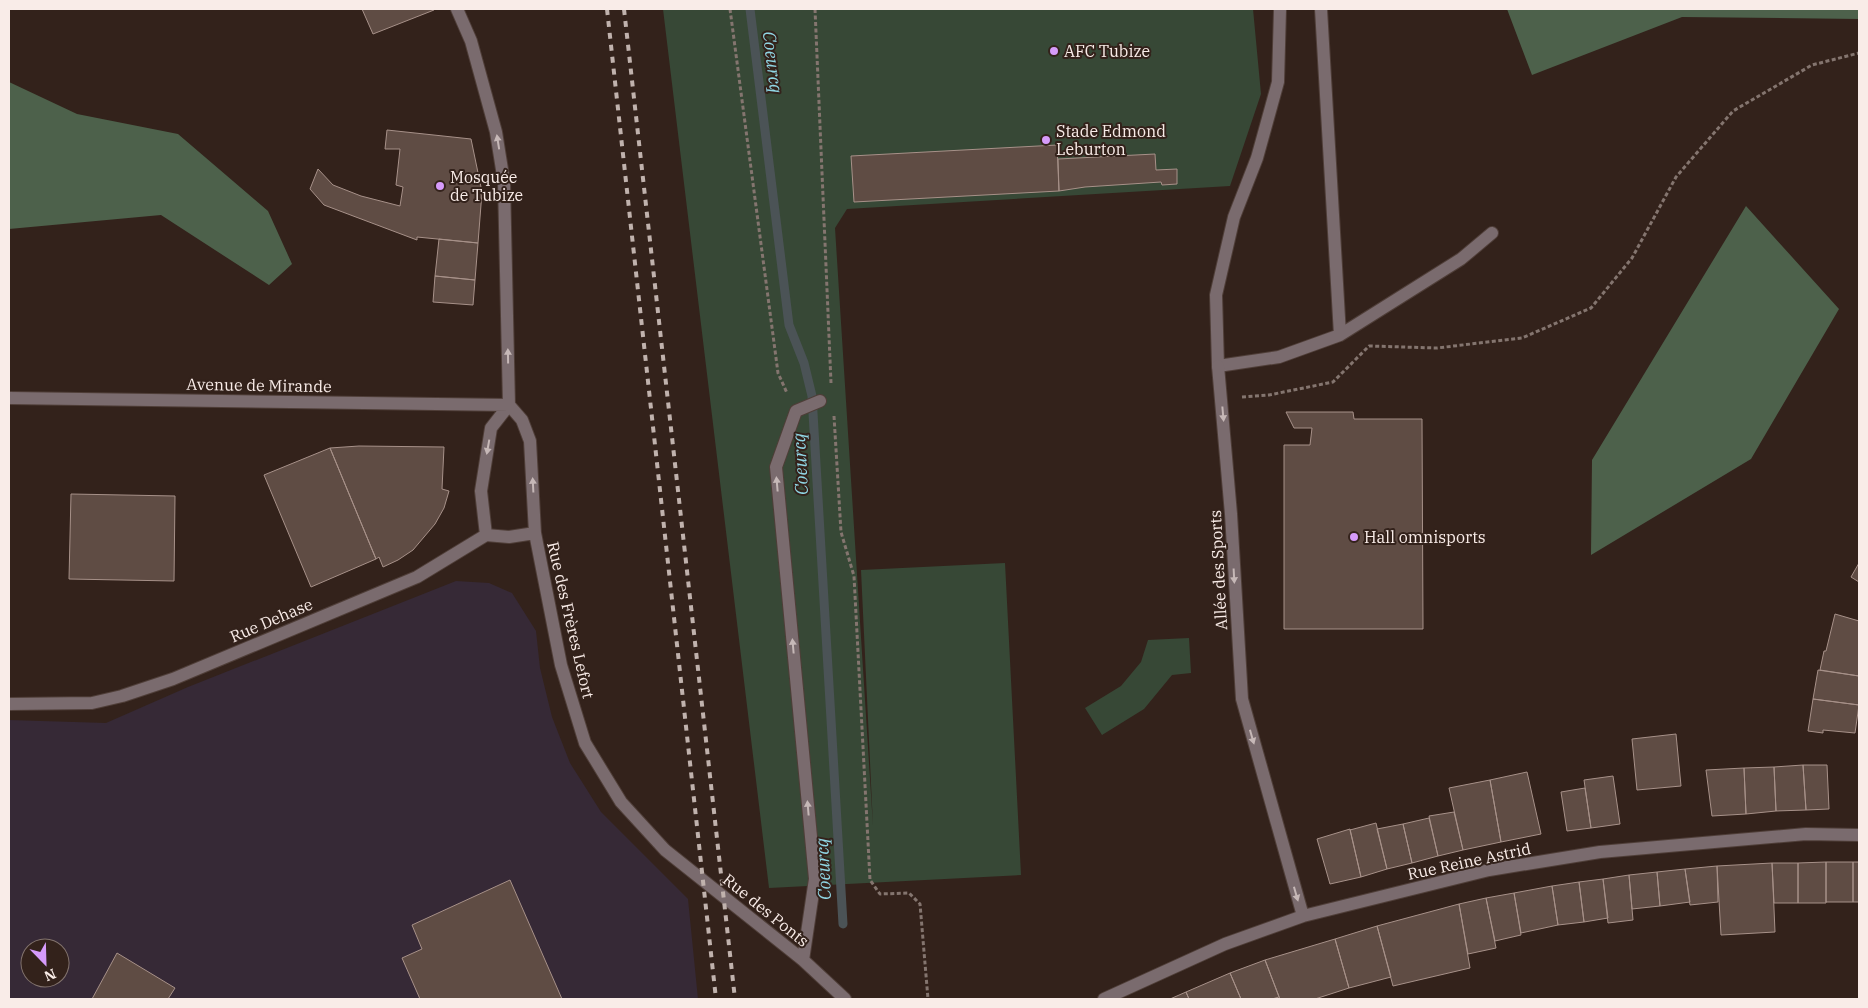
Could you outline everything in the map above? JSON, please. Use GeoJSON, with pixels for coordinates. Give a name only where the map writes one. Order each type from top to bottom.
{"type":"FeatureCollection","features":[{"type":"Feature","properties":{"kind":"street"},"geometry":{"type":"LineString","coordinates":[[457,9],[471,41],[496,132],[504,182],[509,405],[492,428],[490,437],[481,490],[486,535],[509,537],[535,533]]}},
{"type":"Feature","properties":{"kind":"street","name":"Allée des Sports"},"geometry":{"type":"LineString","coordinates":[[1280,9],[1278,82],[1257,158],[1234,216],[1216,295],[1218,366],[1231,514],[1242,699],[1303,916]]}},
{"type":"Feature","properties":{"kind":"street"},"geometry":{"type":"LineString","coordinates":[[1321,9],[1340,335]]}},
{"type":"Feature","properties":{"kind":"street"},"geometry":{"type":"LineString","coordinates":[[1218,366],[1278,357],[1340,335],[1461,259],[1492,233]]}},
{"type":"Feature","properties":{"kind":"street","name":"Avenue de Mirande"},"geometry":{"type":"LineString","coordinates":[[9,398],[509,405]]}},
{"type":"Feature","properties":{"kind":"street"},"geometry":{"type":"LineString","coordinates":[[803,960],[815,879],[776,467],[800,410],[820,401]]}},
{"type":"Feature","properties":{"kind":"street","name":"Rue des Frères Lefort"},"geometry":{"type":"LineString","coordinates":[[509,405],[522,420],[530,441],[535,533],[561,665],[585,743],[621,802],[665,850]]}},
{"type":"Feature","properties":{"kind":"street","name":"Rue Dehase"},"geometry":{"type":"LineString","coordinates":[[9,704],[92,703],[122,696],[173,679],[417,577],[486,535]]}},
{"type":"Feature","properties":{"kind":"street","name":"Rue Reine Astrid"},"geometry":{"type":"LineString","coordinates":[[1104,999],[1225,944],[1303,916],[1489,870],[1600,852],[1806,834],[1859,835]]}},
{"type":"Feature","properties":{"kind":"street","name":"Rue des Ponts"},"geometry":{"type":"LineString","coordinates":[[665,850],[803,960],[845,999]]}},
{"type":"Feature","properties":{"kind":"path"},"geometry":{"type":"LineString","coordinates":[[730,9],[778,373],[800,410]]}},
{"type":"Feature","properties":{"kind":"path"},"geometry":{"type":"LineString","coordinates":[[815,9],[832,390]]}},
{"type":"Feature","properties":{"kind":"path"},"geometry":{"type":"LineString","coordinates":[[1222,399],[1269,395],[1333,382],[1369,346],[1437,348],[1522,338],[1591,308],[1632,258],[1676,177],[1733,111],[1812,65],[1859,53]]}},
{"type":"Feature","properties":{"kind":"path"},"geometry":{"type":"LineString","coordinates":[[833,409],[842,532],[854,576],[870,880],[880,894],[909,893],[920,904],[928,999]]}},
{"type":"Feature","properties":{"kind":"shaded area"},"geometry":{"type":"Polygon","coordinates":[[[456,581],[489,583],[512,593],[536,631],[540,668],[552,717],[570,763],[601,812],[688,899],[698,999],[9,999],[9,720],[106,723],[188,687],[456,581]]]}},
{"type":"Feature","properties":{"kind":"green space"},"geometry":{"type":"Polygon","coordinates":[[[663,9],[1253,9],[1261,94],[1230,186],[847,209],[835,228],[873,826],[861,570],[1005,563],[1021,875],[769,888],[663,9]]]}},
{"type":"Feature","properties":{"kind":"green space"},"geometry":{"type":"Polygon","coordinates":[[[1507,9],[1859,9],[1859,19],[1682,17],[1532,75],[1507,9]]]}},
{"type":"Feature","properties":{"kind":"green space"},"geometry":{"type":"Polygon","coordinates":[[[9,82],[77,114],[178,134],[268,211],[292,264],[269,285],[161,215],[9,229],[9,82]]]}},
{"type":"Feature","properties":{"kind":"green space"},"geometry":{"type":"Polygon","coordinates":[[[1746,206],[1839,309],[1751,459],[1591,555],[1592,460],[1746,206]]]}},
{"type":"Feature","properties":{"kind":"green space"},"geometry":{"type":"Polygon","coordinates":[[[1189,638],[1191,673],[1172,675],[1144,709],[1102,735],[1085,708],[1121,686],[1141,662],[1148,640],[1189,638]]]}},
{"type":"Feature","properties":{"kind":"building"},"geometry":{"type":"Polygon","coordinates":[[[362,9],[433,9],[434,10],[373,34],[362,9]]]}},
{"type":"Feature","properties":{"kind":"building","name":"Mosquée de Tubize"},"geometry":{"type":"Polygon","coordinates":[[[387,130],[471,139],[482,192],[478,243],[417,237],[417,240],[324,205],[310,189],[318,169],[333,185],[361,196],[400,206],[403,187],[396,185],[400,149],[385,149],[387,130]]]}},
{"type":"Feature","properties":{"kind":"building"},"geometry":{"type":"Polygon","coordinates":[[[1057,145],[1059,191],[854,202],[851,156],[1057,145]]]}},
{"type":"Feature","properties":{"kind":"building"},"geometry":{"type":"Polygon","coordinates":[[[1155,154],[1156,170],[1177,169],[1177,184],[1162,185],[1161,182],[1085,187],[1059,191],[1058,159],[1155,154]]]}},
{"type":"Feature","properties":{"kind":"building"},"geometry":{"type":"Polygon","coordinates":[[[439,239],[478,243],[475,280],[435,276],[439,239]]]}},
{"type":"Feature","properties":{"kind":"building"},"geometry":{"type":"Polygon","coordinates":[[[435,276],[475,280],[473,305],[433,302],[435,276]]]}},
{"type":"Feature","properties":{"kind":"building","name":"Hall omnisports"},"geometry":{"type":"Polygon","coordinates":[[[1286,412],[1353,412],[1354,419],[1422,419],[1423,629],[1284,629],[1284,445],[1310,445],[1312,428],[1294,428],[1286,412]]]}},
{"type":"Feature","properties":{"kind":"building"},"geometry":{"type":"Polygon","coordinates":[[[359,446],[444,447],[442,489],[449,491],[444,508],[435,524],[413,550],[383,567],[379,557],[376,559],[330,448],[359,446]]]}},
{"type":"Feature","properties":{"kind":"building"},"geometry":{"type":"Polygon","coordinates":[[[330,448],[376,559],[311,587],[264,475],[330,448]]]}},
{"type":"Feature","properties":{"kind":"building"},"geometry":{"type":"Polygon","coordinates":[[[71,494],[175,496],[174,581],[69,579],[71,494]]]}},
{"type":"Feature","properties":{"kind":"building"},"geometry":{"type":"Polygon","coordinates":[[[1859,563],[1859,582],[1851,577],[1859,563]]]}},
{"type":"Feature","properties":{"kind":"building"},"geometry":{"type":"Polygon","coordinates":[[[1835,614],[1859,621],[1859,676],[1820,670],[1835,614]]]}},
{"type":"Feature","properties":{"kind":"building"},"geometry":{"type":"Polygon","coordinates":[[[1818,670],[1859,676],[1859,705],[1813,699],[1818,670]]]}},
{"type":"Feature","properties":{"kind":"building"},"geometry":{"type":"Polygon","coordinates":[[[1813,699],[1859,705],[1855,733],[1823,730],[1823,733],[1808,731],[1813,699]]]}},
{"type":"Feature","properties":{"kind":"building"},"geometry":{"type":"Polygon","coordinates":[[[1676,734],[1681,786],[1637,790],[1632,739],[1676,734]]]}},
{"type":"Feature","properties":{"kind":"building"},"geometry":{"type":"Polygon","coordinates":[[[1803,765],[1827,765],[1829,809],[1806,810],[1803,765]]]}},
{"type":"Feature","properties":{"kind":"building"},"geometry":{"type":"Polygon","coordinates":[[[1803,765],[1806,810],[1776,811],[1774,767],[1803,765]]]}},
{"type":"Feature","properties":{"kind":"building"},"geometry":{"type":"Polygon","coordinates":[[[1774,767],[1776,811],[1746,814],[1744,768],[1774,767]]]}},
{"type":"Feature","properties":{"kind":"building"},"geometry":{"type":"Polygon","coordinates":[[[1744,768],[1746,814],[1712,816],[1706,770],[1744,768]]]}},
{"type":"Feature","properties":{"kind":"building"},"geometry":{"type":"Polygon","coordinates":[[[1527,772],[1541,834],[1501,842],[1490,780],[1527,772]]]}},
{"type":"Feature","properties":{"kind":"building"},"geometry":{"type":"Polygon","coordinates":[[[1613,776],[1620,824],[1591,828],[1584,780],[1613,776]]]}},
{"type":"Feature","properties":{"kind":"building"},"geometry":{"type":"Polygon","coordinates":[[[1490,780],[1501,842],[1463,850],[1449,788],[1490,780]]]}},
{"type":"Feature","properties":{"kind":"building"},"geometry":{"type":"Polygon","coordinates":[[[1585,788],[1591,828],[1567,831],[1561,792],[1585,788]]]}},
{"type":"Feature","properties":{"kind":"building"},"geometry":{"type":"Polygon","coordinates":[[[1454,812],[1463,850],[1438,856],[1429,816],[1454,812]]]}},
{"type":"Feature","properties":{"kind":"building"},"geometry":{"type":"Polygon","coordinates":[[[1429,818],[1438,856],[1412,863],[1403,824],[1429,818]]]}},
{"type":"Feature","properties":{"kind":"building"},"geometry":{"type":"Polygon","coordinates":[[[1376,823],[1387,869],[1361,877],[1350,830],[1376,823]]]}},
{"type":"Feature","properties":{"kind":"building"},"geometry":{"type":"Polygon","coordinates":[[[1403,824],[1412,863],[1387,869],[1377,829],[1403,824]]]}},
{"type":"Feature","properties":{"kind":"building"},"geometry":{"type":"Polygon","coordinates":[[[1350,829],[1361,877],[1330,884],[1317,839],[1350,829]]]}},
{"type":"Feature","properties":{"kind":"building"},"geometry":{"type":"Polygon","coordinates":[[[1826,862],[1853,862],[1853,902],[1826,902],[1826,862]]]}},
{"type":"Feature","properties":{"kind":"building"},"geometry":{"type":"Polygon","coordinates":[[[1826,862],[1826,903],[1798,903],[1798,863],[1826,862]]]}},
{"type":"Feature","properties":{"kind":"building"},"geometry":{"type":"Polygon","coordinates":[[[1853,862],[1859,862],[1859,902],[1853,902],[1853,862]]]}},
{"type":"Feature","properties":{"kind":"building"},"geometry":{"type":"Polygon","coordinates":[[[1772,863],[1798,863],[1798,903],[1774,903],[1772,863]]]}},
{"type":"Feature","properties":{"kind":"building"},"geometry":{"type":"Polygon","coordinates":[[[1772,863],[1775,932],[1721,935],[1717,866],[1772,863]]]}},
{"type":"Feature","properties":{"kind":"building"},"geometry":{"type":"Polygon","coordinates":[[[1717,866],[1718,902],[1690,905],[1685,869],[1717,866]]]}},
{"type":"Feature","properties":{"kind":"building"},"geometry":{"type":"Polygon","coordinates":[[[1685,869],[1690,902],[1660,906],[1657,872],[1685,869]]]}},
{"type":"Feature","properties":{"kind":"building"},"geometry":{"type":"Polygon","coordinates":[[[1657,872],[1660,906],[1632,909],[1629,875],[1657,872]]]}},
{"type":"Feature","properties":{"kind":"building"},"geometry":{"type":"Polygon","coordinates":[[[1629,875],[1633,920],[1608,923],[1603,879],[1629,875]]]}},
{"type":"Feature","properties":{"kind":"building"},"geometry":{"type":"Polygon","coordinates":[[[1603,879],[1608,918],[1584,922],[1579,882],[1603,879]]]}},
{"type":"Feature","properties":{"kind":"building"},"geometry":{"type":"Polygon","coordinates":[[[510,880],[562,999],[420,999],[402,958],[422,949],[412,925],[510,880]]]}},
{"type":"Feature","properties":{"kind":"building"},"geometry":{"type":"Polygon","coordinates":[[[1579,882],[1584,922],[1558,925],[1552,886],[1579,882]]]}},
{"type":"Feature","properties":{"kind":"building"},"geometry":{"type":"Polygon","coordinates":[[[1552,886],[1558,925],[1521,933],[1514,893],[1552,886]]]}},
{"type":"Feature","properties":{"kind":"building"},"geometry":{"type":"Polygon","coordinates":[[[1514,893],[1521,935],[1495,941],[1486,898],[1514,893]]]}},
{"type":"Feature","properties":{"kind":"building"},"geometry":{"type":"Polygon","coordinates":[[[1486,898],[1496,948],[1468,954],[1459,904],[1486,898]]]}},
{"type":"Feature","properties":{"kind":"building"},"geometry":{"type":"Polygon","coordinates":[[[1459,904],[1470,968],[1393,986],[1377,926],[1459,904]]]}},
{"type":"Feature","properties":{"kind":"building"},"geometry":{"type":"Polygon","coordinates":[[[1377,926],[1391,977],[1349,988],[1335,939],[1377,926]]]}},
{"type":"Feature","properties":{"kind":"building"},"geometry":{"type":"Polygon","coordinates":[[[1335,939],[1349,988],[1315,999],[1280,999],[1265,960],[1335,939]]]}},
{"type":"Feature","properties":{"kind":"building"},"geometry":{"type":"Polygon","coordinates":[[[117,953],[175,988],[168,999],[92,999],[117,953]]]}},
{"type":"Feature","properties":{"kind":"building"},"geometry":{"type":"Polygon","coordinates":[[[1265,960],[1279,997],[1272,999],[1241,999],[1230,973],[1265,960]]]}},
{"type":"Feature","properties":{"kind":"building"},"geometry":{"type":"Polygon","coordinates":[[[1230,973],[1241,999],[1189,999],[1186,992],[1230,973]]]}},
{"type":"Feature","properties":{"kind":"building"},"geometry":{"type":"Polygon","coordinates":[[[1186,992],[1189,999],[1170,999],[1186,992]]]}},
{"type":"Feature","properties":{"kind":"waterway","name":"Coeurcq"},"geometry":{"type":"LineString","coordinates":[[750,9],[789,325],[804,363],[812,396],[843,924]]}},
{"type":"Feature","properties":{"kind":"railway"},"geometry":{"type":"LineString","coordinates":[[607,9],[716,999]]}},
{"type":"Feature","properties":{"kind":"railway"},"geometry":{"type":"LineString","coordinates":[[624,9],[735,999]]}},
{"type":"Feature","properties":{"kind":"place","name":"AFC Tubize"},"geometry":{"type":"Point","coordinates":[1054,51]}},
{"type":"Feature","properties":{"kind":"place","name":"Stade Edmond Leburton"},"geometry":{"type":"Point","coordinates":[1046,140]}},
{"type":"Feature","properties":{"kind":"place","name":"Mosquée de Tubize"},"geometry":{"type":"Point","coordinates":[440,186]}},
{"type":"Feature","properties":{"kind":"place","name":"Hall omnisports"},"geometry":{"type":"Point","coordinates":[1354,537]}}]}
